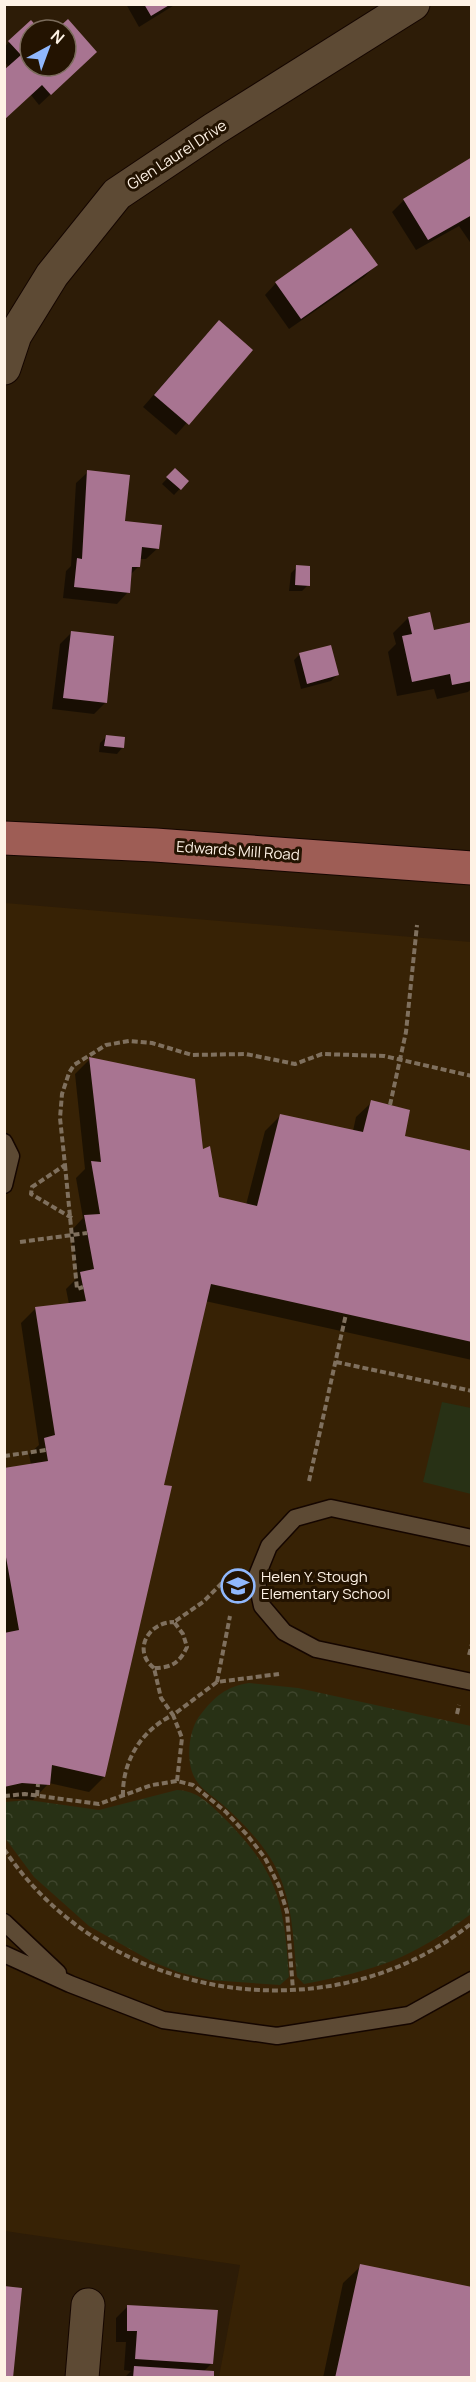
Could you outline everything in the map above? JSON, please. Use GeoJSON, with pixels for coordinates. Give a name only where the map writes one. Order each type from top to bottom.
{"type":"FeatureCollection","features":[{"type":"Feature","properties":{"kind":"main road","name":"Edwards Mill Road"},"geometry":{"type":"LineString","coordinates":[[4,838],[155,845],[471,868]]}},
{"type":"Feature","properties":{"kind":"street","name":"Glen Laurel Drive"},"geometry":{"type":"LineString","coordinates":[[4,368],[15,335],[52,275],[117,194],[214,129],[413,4]]}},
{"type":"Feature","properties":{"kind":"street"},"geometry":{"type":"LineString","coordinates":[[82,2378],[88,2305]]}},
{"type":"Feature","properties":{"kind":"lane"},"geometry":{"type":"LineString","coordinates":[[4,1142],[11,1156],[4,1185]]}},
{"type":"Feature","properties":{"kind":"lane"},"geometry":{"type":"LineString","coordinates":[[471,1538],[331,1508],[295,1518],[269,1546],[256,1578],[262,1606],[284,1632],[316,1649],[471,1683]]}},
{"type":"Feature","properties":{"kind":"lane"},"geometry":{"type":"LineString","coordinates":[[4,1922],[70,1984]]}},
{"type":"Feature","properties":{"kind":"lane"},"geometry":{"type":"LineString","coordinates":[[4,1954],[70,1984],[163,2020],[277,2036],[409,2015],[471,1980]]}},
{"type":"Feature","properties":{"kind":"path"},"geometry":{"type":"LineString","coordinates":[[390,1105],[415,972],[417,925]]}},
{"type":"Feature","properties":{"kind":"path"},"geometry":{"type":"LineString","coordinates":[[83,1287],[77,1289],[72,1218],[60,1118],[62,1094],[69,1073],[75,1065],[106,1045],[129,1041],[152,1043],[192,1055],[246,1054],[295,1064],[322,1054],[347,1053],[400,1058],[471,1076]]}},
{"type":"Feature","properties":{"kind":"path"},"geometry":{"type":"LineString","coordinates":[[65,1165],[32,1187],[31,1194],[72,1218]]}},
{"type":"Feature","properties":{"kind":"path"},"geometry":{"type":"LineString","coordinates":[[20,1242],[87,1233]]}},
{"type":"Feature","properties":{"kind":"path"},"geometry":{"type":"LineString","coordinates":[[309,1481],[346,1314]]}},
{"type":"Feature","properties":{"kind":"path"},"geometry":{"type":"LineString","coordinates":[[336,1362],[471,1391]]}},
{"type":"Feature","properties":{"kind":"path"},"geometry":{"type":"LineString","coordinates":[[4,1456],[46,1450]]}},
{"type":"Feature","properties":{"kind":"path"},"geometry":{"type":"LineString","coordinates":[[177,1781],[182,1737],[173,1715],[161,1698],[154,1668],[146,1661],[142,1652],[151,1630],[162,1622],[174,1622],[203,1602],[223,1582]]}},
{"type":"Feature","properties":{"kind":"path"},"geometry":{"type":"LineString","coordinates":[[217,1682],[230,1616]]}},
{"type":"Feature","properties":{"kind":"path"},"geometry":{"type":"LineString","coordinates":[[154,1668],[175,1664],[182,1659],[188,1647],[183,1634],[174,1622]]}},
{"type":"Feature","properties":{"kind":"path"},"geometry":{"type":"LineString","coordinates":[[469,1657],[471,1644]]}},
{"type":"Feature","properties":{"kind":"path"},"geometry":{"type":"LineString","coordinates":[[123,1797],[123,1775],[130,1758],[159,1722],[173,1715],[217,1682],[279,1674]]}},
{"type":"Feature","properties":{"kind":"path"},"geometry":{"type":"LineString","coordinates":[[457,1714],[459,1704]]}},
{"type":"Feature","properties":{"kind":"path"},"geometry":{"type":"LineString","coordinates":[[4,1796],[37,1796],[99,1804],[152,1785],[177,1781],[193,1785],[226,1812],[265,1858],[279,1886],[287,1912],[293,1990]]}},
{"type":"Feature","properties":{"kind":"path"},"geometry":{"type":"LineString","coordinates":[[37,1796],[38,1784]]}},
{"type":"Feature","properties":{"kind":"path"},"geometry":{"type":"LineString","coordinates":[[4,1849],[42,1897],[65,1916],[141,1964],[170,1976],[208,1985],[242,1990],[293,1990],[380,1975],[442,1945],[471,1923]]}},
{"type":"Feature","properties":{"kind":"shaded area","name":"Helen Y. Stough Elementary School"},"geometry":{"type":"Polygon","coordinates":[[[5,903],[471,942],[471,2377],[219,2377],[240,2265],[5,2231],[5,903]]]}},
{"type":"Feature","properties":{"kind":"green space"},"geometry":{"type":"Polygon","coordinates":[[[442,1402],[471,1408],[471,1494],[423,1482],[442,1402]]]}},
{"type":"Feature","properties":{"kind":"green space"},"geometry":{"type":"Polygon","coordinates":[[[249,1683],[298,1688],[471,1726],[471,1914],[430,1942],[373,1968],[304,1984],[297,1977],[289,1906],[275,1866],[244,1825],[200,1786],[194,1776],[189,1758],[193,1729],[201,1714],[222,1693],[249,1683]]]}},
{"type":"Feature","properties":{"kind":"green space"},"geometry":{"type":"Polygon","coordinates":[[[177,1790],[190,1792],[213,1807],[256,1855],[267,1872],[280,1907],[287,1951],[289,1977],[280,1985],[209,1980],[178,1972],[153,1962],[89,1926],[34,1877],[5,1838],[5,1802],[28,1800],[99,1810],[177,1790]]]}},
{"type":"Feature","properties":{"kind":"building"},"geometry":{"type":"Polygon","coordinates":[[[144,4],[171,4],[151,16],[144,4]]]}},
{"type":"Feature","properties":{"kind":"building"},"geometry":{"type":"Polygon","coordinates":[[[78,30],[97,52],[78,70],[78,30]]]}},
{"type":"Feature","properties":{"kind":"building"},"geometry":{"type":"Polygon","coordinates":[[[18,32],[18,52],[8,41],[18,32]]]}},
{"type":"Feature","properties":{"kind":"building"},"geometry":{"type":"Polygon","coordinates":[[[18,58],[18,78],[69,78],[51,95],[42,85],[4,120],[4,70],[18,58]]]}},
{"type":"Feature","properties":{"kind":"building"},"geometry":{"type":"Polygon","coordinates":[[[472,157],[472,215],[428,240],[403,199],[472,157]]]}},
{"type":"Feature","properties":{"kind":"building"},"geometry":{"type":"Polygon","coordinates":[[[351,228],[378,265],[301,319],[275,282],[351,228]]]}},
{"type":"Feature","properties":{"kind":"building"},"geometry":{"type":"Polygon","coordinates":[[[219,320],[253,350],[189,425],[154,395],[219,320]]]}},
{"type":"Feature","properties":{"kind":"building"},"geometry":{"type":"Polygon","coordinates":[[[175,468],[189,481],[181,490],[166,477],[175,468]]]}},
{"type":"Feature","properties":{"kind":"building"},"geometry":{"type":"Polygon","coordinates":[[[87,470],[130,475],[125,521],[162,525],[159,549],[142,547],[140,567],[132,567],[130,593],[74,587],[77,558],[82,559],[87,470]]]}},
{"type":"Feature","properties":{"kind":"building"},"geometry":{"type":"Polygon","coordinates":[[[296,565],[310,566],[310,586],[295,585],[296,565]]]}},
{"type":"Feature","properties":{"kind":"building"},"geometry":{"type":"Polygon","coordinates":[[[430,612],[434,630],[472,622],[472,681],[452,685],[450,674],[412,682],[402,636],[412,634],[408,617],[430,612]]]}},
{"type":"Feature","properties":{"kind":"building"},"geometry":{"type":"Polygon","coordinates":[[[71,631],[114,636],[107,703],[63,698],[71,631]]]}},
{"type":"Feature","properties":{"kind":"building"},"geometry":{"type":"Polygon","coordinates":[[[331,645],[339,675],[307,684],[299,653],[331,645]]]}},
{"type":"Feature","properties":{"kind":"building"},"geometry":{"type":"Polygon","coordinates":[[[106,735],[125,737],[124,748],[104,746],[106,735]]]}},
{"type":"Feature","properties":{"kind":"building"},"geometry":{"type":"Polygon","coordinates":[[[89,1057],[195,1079],[203,1149],[210,1146],[219,1197],[257,1206],[280,1114],[363,1132],[371,1100],[410,1110],[405,1136],[472,1151],[472,1342],[211,1284],[164,1485],[172,1486],[105,1777],[52,1765],[50,1785],[22,1783],[4,1787],[4,1633],[19,1630],[4,1546],[4,1468],[48,1461],[44,1438],[55,1435],[35,1307],[86,1301],[80,1272],[94,1269],[84,1215],[100,1214],[91,1161],[101,1162],[89,1057]]]}},
{"type":"Feature","properties":{"kind":"building"},"geometry":{"type":"Polygon","coordinates":[[[360,2264],[472,2287],[472,2378],[335,2378],[360,2264]]]}},
{"type":"Feature","properties":{"kind":"building"},"geometry":{"type":"Polygon","coordinates":[[[4,2286],[22,2288],[13,2378],[4,2377],[4,2286]]]}},
{"type":"Feature","properties":{"kind":"building"},"geometry":{"type":"Polygon","coordinates":[[[127,2305],[218,2310],[213,2364],[135,2359],[137,2331],[127,2331],[127,2305]]]}},
{"type":"Feature","properties":{"kind":"building"},"geometry":{"type":"Polygon","coordinates":[[[134,2366],[214,2371],[214,2378],[133,2378],[134,2366]]]}},
{"type":"Feature","properties":{"kind":"place","name":"Helen Y. Stough Elementary School"},"geometry":{"type":"Point","coordinates":[238,1586]}}]}
